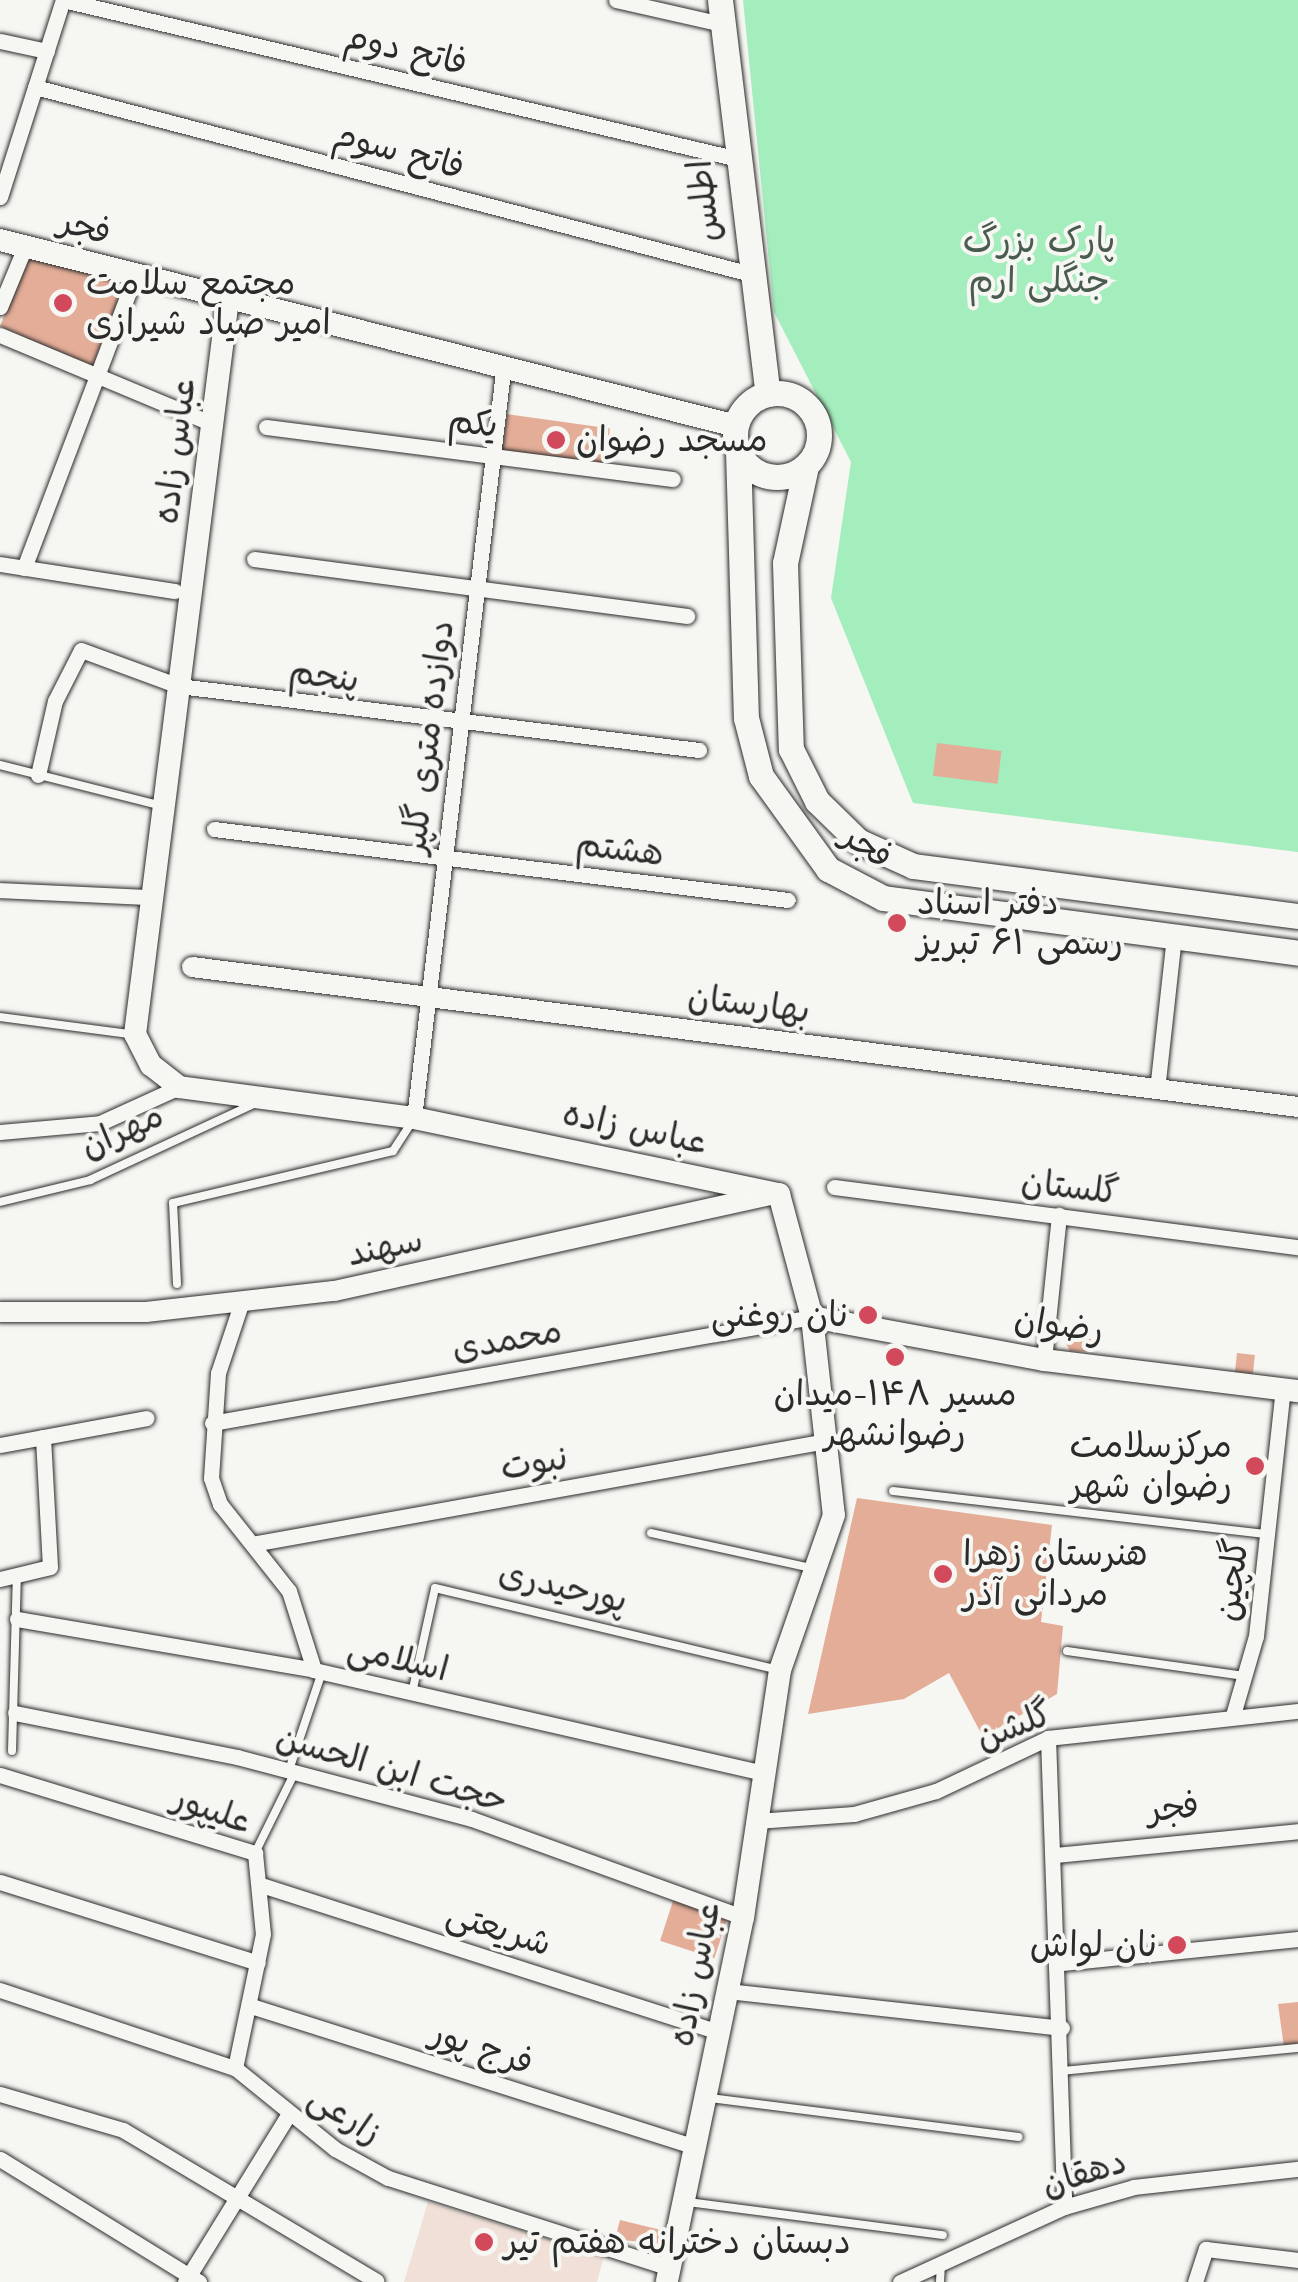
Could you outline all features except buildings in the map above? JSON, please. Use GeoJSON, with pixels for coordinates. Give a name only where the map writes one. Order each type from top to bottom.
{"type":"FeatureCollection","features":[{"type":"Feature","properties":{"kind":"main road","name":"اطلس"},"geometry":{"type":"LineString","coordinates":[[721,12],[747,273],[768,394]]}},
{"type":"Feature","properties":{"kind":"main road","name":"فجر"},"geometry":{"type":"LineString","coordinates":[[0,240],[228,299],[504,363],[737,438],[746,718],[761,776],[828,869],[883,898],[1298,953]]}},
{"type":"Feature","properties":{"kind":"main road","name":"عباس زاده"},"geometry":{"type":"LineString","coordinates":[[135,1034],[228,299]]}},
{"type":"Feature","properties":{"kind":"main road"},"geometry":{"type":"LineString","coordinates":[[768,394],[795,397],[814,415],[819,442],[806,466],[768,476],[737,438],[768,394]]}},
{"type":"Feature","properties":{"kind":"main road","name":"فجر"},"geometry":{"type":"LineString","coordinates":[[806,466],[785,563],[783,689],[791,750],[817,800],[858,841],[913,866],[1298,916]]}},
{"type":"Feature","properties":{"kind":"main road"},"geometry":{"type":"LineString","coordinates":[[1174,937],[1178,900]]}},
{"type":"Feature","properties":{"kind":"main road"},"geometry":{"type":"LineString","coordinates":[[135,1034],[151,1065],[179,1087]]}},
{"type":"Feature","properties":{"kind":"main road","name":"عباس زاده"},"geometry":{"type":"LineString","coordinates":[[179,1087],[414,1118],[778,1194],[812,1317],[834,1515],[780,1670],[743,1917],[668,2275]]}},
{"type":"Feature","properties":{"kind":"main road","name":"رضوان"},"geometry":{"type":"LineString","coordinates":[[812,1317],[1044,1360],[1290,1390]]}},
{"type":"Feature","properties":{"kind":"street"},"geometry":{"type":"LineString","coordinates":[[0,197],[63,0]]}},
{"type":"Feature","properties":{"kind":"street","name":"فاتح دوم"},"geometry":{"type":"LineString","coordinates":[[63,0],[734,158]]}},
{"type":"Feature","properties":{"kind":"street"},"geometry":{"type":"LineString","coordinates":[[616,0],[721,12]]}},
{"type":"Feature","properties":{"kind":"street"},"geometry":{"type":"LineString","coordinates":[[0,41],[47,51]]}},
{"type":"Feature","properties":{"kind":"street","name":"فاتح سوم"},"geometry":{"type":"LineString","coordinates":[[35,87],[747,273]]}},
{"type":"Feature","properties":{"kind":"street"},"geometry":{"type":"LineString","coordinates":[[0,306],[24,247]]}},
{"type":"Feature","properties":{"kind":"street"},"geometry":{"type":"LineString","coordinates":[[24,568],[135,276]]}},
{"type":"Feature","properties":{"kind":"street"},"geometry":{"type":"LineString","coordinates":[[0,335],[212,424]]}},
{"type":"Feature","properties":{"kind":"street","name":"دوازده متری گلپر"},"geometry":{"type":"LineString","coordinates":[[414,1118],[504,363]]}},
{"type":"Feature","properties":{"kind":"street","name":"یکم"},"geometry":{"type":"LineString","coordinates":[[266,427],[673,479]]}},
{"type":"Feature","properties":{"kind":"street"},"geometry":{"type":"LineString","coordinates":[[254,559],[476,592],[687,616]]}},
{"type":"Feature","properties":{"kind":"street"},"geometry":{"type":"LineString","coordinates":[[0,564],[174,592]]}},
{"type":"Feature","properties":{"kind":"street","name":"پنجم"},"geometry":{"type":"LineString","coordinates":[[38,775],[55,701],[81,650],[179,686],[460,724],[700,750]]}},
{"type":"Feature","properties":{"kind":"street","name":"هشتم"},"geometry":{"type":"LineString","coordinates":[[214,829],[788,900]]}},
{"type":"Feature","properties":{"kind":"street"},"geometry":{"type":"LineString","coordinates":[[0,890],[150,897]]}},
{"type":"Feature","properties":{"kind":"street"},"geometry":{"type":"LineString","coordinates":[[1157,1090],[1174,937]]}},
{"type":"Feature","properties":{"kind":"street","name":"بهارستان"},"geometry":{"type":"LineString","coordinates":[[192,967],[1298,1106]]}},
{"type":"Feature","properties":{"kind":"street","name":"مهران"},"geometry":{"type":"LineString","coordinates":[[0,1132],[100,1122],[179,1087]]}},
{"type":"Feature","properties":{"kind":"street","name":"گلستان"},"geometry":{"type":"LineString","coordinates":[[834,1187],[1298,1247]]}},
{"type":"Feature","properties":{"kind":"street","name":"سهند"},"geometry":{"type":"LineString","coordinates":[[0,1312],[242,1301],[334,1291],[778,1194]]}},
{"type":"Feature","properties":{"kind":"street"},"geometry":{"type":"LineString","coordinates":[[1044,1360],[1059,1215]]}},
{"type":"Feature","properties":{"kind":"street"},"geometry":{"type":"LineString","coordinates":[[242,1301],[212,1423],[215,1491],[289,1591],[318,1671]]}},
{"type":"Feature","properties":{"kind":"street","name":"محمدی"},"geometry":{"type":"LineString","coordinates":[[212,1423],[812,1317]]}},
{"type":"Feature","properties":{"kind":"street","name":"گلچین"},"geometry":{"type":"LineString","coordinates":[[1233,1715],[1247,1676],[1290,1390]]}},
{"type":"Feature","properties":{"kind":"street"},"geometry":{"type":"LineString","coordinates":[[0,1444],[146,1418]]}},
{"type":"Feature","properties":{"kind":"street"},"geometry":{"type":"LineString","coordinates":[[0,1579],[50,1567],[43,1436]]}},
{"type":"Feature","properties":{"kind":"street","name":"نبوت"},"geometry":{"type":"LineString","coordinates":[[252,1544],[827,1440]]}},
{"type":"Feature","properties":{"kind":"street","name":"اسلامی"},"geometry":{"type":"LineString","coordinates":[[17,1619],[318,1671],[762,1774]]}},
{"type":"Feature","properties":{"kind":"street","name":"گلشن"},"geometry":{"type":"LineString","coordinates":[[756,1821],[854,1814],[936,1792],[1048,1738],[1233,1715],[1298,1711]]}},
{"type":"Feature","properties":{"kind":"street","name":"حجت ابن الحسن"},"geometry":{"type":"LineString","coordinates":[[15,1713],[292,1771],[472,1819],[743,1917]]}},
{"type":"Feature","properties":{"kind":"street"},"geometry":{"type":"LineString","coordinates":[[1048,1738],[1062,1963],[1064,2207]]}},
{"type":"Feature","properties":{"kind":"street","name":"علیپور"},"geometry":{"type":"LineString","coordinates":[[0,1774],[254,1853],[261,1884],[258,1963],[235,2068]]}},
{"type":"Feature","properties":{"kind":"street","name":"فجر"},"geometry":{"type":"LineString","coordinates":[[1055,1855],[1298,1831]]}},
{"type":"Feature","properties":{"kind":"street"},"geometry":{"type":"LineString","coordinates":[[0,1882],[258,1963]]}},
{"type":"Feature","properties":{"kind":"street","name":"شریعتی"},"geometry":{"type":"LineString","coordinates":[[261,1884],[719,2032]]}},
{"type":"Feature","properties":{"kind":"street"},"geometry":{"type":"LineString","coordinates":[[1062,1963],[1298,1939]]}},
{"type":"Feature","properties":{"kind":"street","name":"زارعی"},"geometry":{"type":"LineString","coordinates":[[0,1990],[235,2068],[288,2115],[388,2178],[668,2275]]}},
{"type":"Feature","properties":{"kind":"street"},"geometry":{"type":"LineString","coordinates":[[728,1991],[1062,2028]]}},
{"type":"Feature","properties":{"kind":"street","name":"فرج پور"},"geometry":{"type":"LineString","coordinates":[[251,2006],[695,2146]]}},
{"type":"Feature","properties":{"kind":"street"},"geometry":{"type":"LineString","coordinates":[[0,2094],[123,2130],[376,2280]]}},
{"type":"Feature","properties":{"kind":"street"},"geometry":{"type":"LineString","coordinates":[[0,2159],[190,2280],[288,2115]]}},
{"type":"Feature","properties":{"kind":"street","name":"دهقان"},"geometry":{"type":"LineString","coordinates":[[900,2282],[1064,2207],[1150,2184],[1298,2168]]}},
{"type":"Feature","properties":{"kind":"street"},"geometry":{"type":"LineString","coordinates":[[1195,2282],[1206,2249],[1298,2260]]}},
{"type":"Feature","properties":{"kind":"lane"},"geometry":{"type":"LineString","coordinates":[[0,765],[162,806]]}},
{"type":"Feature","properties":{"kind":"lane"},"geometry":{"type":"LineString","coordinates":[[0,1016],[135,1034]]}},
{"type":"Feature","properties":{"kind":"lane","name":"مهران"},"geometry":{"type":"LineString","coordinates":[[0,1202],[90,1180],[263,1100]]}},
{"type":"Feature","properties":{"kind":"lane"},"geometry":{"type":"LineString","coordinates":[[177,1284],[173,1204],[394,1151],[414,1118]]}},
{"type":"Feature","properties":{"kind":"lane"},"geometry":{"type":"LineString","coordinates":[[894,1491],[1268,1534]]}},
{"type":"Feature","properties":{"kind":"lane"},"geometry":{"type":"LineString","coordinates":[[651,1533],[816,1569]]}},
{"type":"Feature","properties":{"kind":"lane"},"geometry":{"type":"LineString","coordinates":[[12,1751],[17,1575]]}},
{"type":"Feature","properties":{"kind":"lane","name":"پورحیدری"},"geometry":{"type":"LineString","coordinates":[[412,1693],[436,1588],[780,1670]]}},
{"type":"Feature","properties":{"kind":"lane"},"geometry":{"type":"LineString","coordinates":[[1067,1651],[1247,1676]]}},
{"type":"Feature","properties":{"kind":"lane"},"geometry":{"type":"LineString","coordinates":[[254,1853],[292,1771],[318,1671]]}},
{"type":"Feature","properties":{"kind":"lane"},"geometry":{"type":"LineString","coordinates":[[0,1672],[15,1672]]}},
{"type":"Feature","properties":{"kind":"lane"},"geometry":{"type":"LineString","coordinates":[[1062,2071],[1298,2048]]}},
{"type":"Feature","properties":{"kind":"lane"},"geometry":{"type":"LineString","coordinates":[[706,2097],[1020,2137]]}},
{"type":"Feature","properties":{"kind":"lane"},"geometry":{"type":"LineString","coordinates":[[684,2202],[943,2235]]}},
{"type":"Feature","properties":{"kind":"lane"},"geometry":{"type":"LineString","coordinates":[[940,2282],[941,2260]]}},
{"type":"Feature","properties":{"kind":"shaded area","name":"دبستان دخترانه هفتم تیر"},"geometry":{"type":"Polygon","coordinates":[[[428,2202],[604,2256],[597,2282],[404,2282],[428,2202]]]}},
{"type":"Feature","properties":{"kind":"green space","name":"پارک بزرگ جنگلی ارم"},"geometry":{"type":"Polygon","coordinates":[[[743,0],[1298,0],[1298,852],[913,803],[831,598],[851,462],[774,312],[743,0]]]}},
{"type":"Feature","properties":{"kind":"place","name":"مجتمع سلامت امیر صیاد شیرازی"},"geometry":{"type":"Point","coordinates":[63,303]}},
{"type":"Feature","properties":{"kind":"place","name":"مسجد رضوان"},"geometry":{"type":"Point","coordinates":[556,440]}},
{"type":"Feature","properties":{"kind":"place","name":"دفتر اسناد رسمی ۶۱ تبریز"},"geometry":{"type":"Point","coordinates":[897,923]}},
{"type":"Feature","properties":{"kind":"place","name":"نان روغنی"},"geometry":{"type":"Point","coordinates":[868,1315]}},
{"type":"Feature","properties":{"kind":"place","name":"مسیر ۱۴۸-میدان رضوانشهر"},"geometry":{"type":"Point","coordinates":[895,1357]}},
{"type":"Feature","properties":{"kind":"place","name":"مرکزسلامت رضوان شهر"},"geometry":{"type":"Point","coordinates":[1255,1466]}},
{"type":"Feature","properties":{"kind":"place","name":"هنرستان زهرا مردانی آذر"},"geometry":{"type":"Point","coordinates":[943,1574]}},
{"type":"Feature","properties":{"kind":"place","name":"نان لواش"},"geometry":{"type":"Point","coordinates":[1177,1945]}},
{"type":"Feature","properties":{"kind":"place","name":"دبستان دخترانه هفتم تیر"},"geometry":{"type":"Point","coordinates":[484,2242]}}]}
